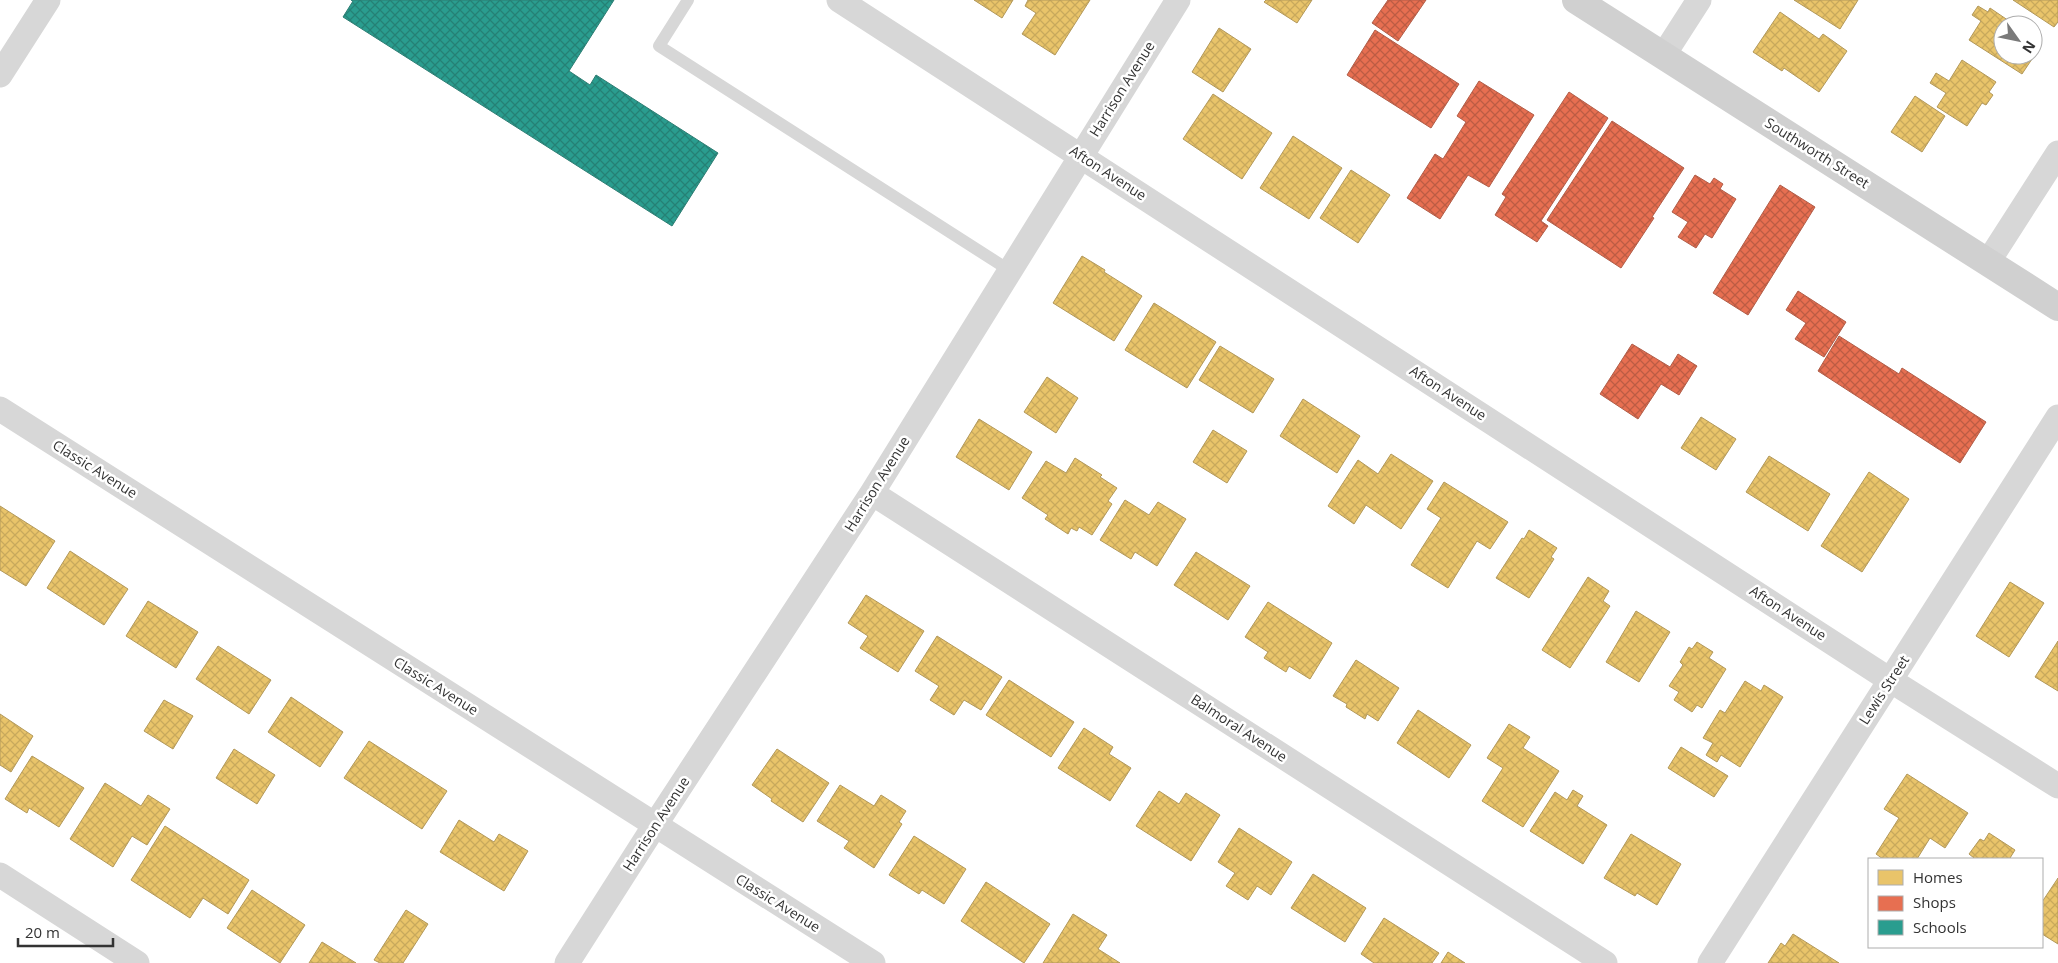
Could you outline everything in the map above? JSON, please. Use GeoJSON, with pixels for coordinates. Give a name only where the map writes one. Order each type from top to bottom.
{"type":"FeatureCollection","features":[{"type":"Feature","properties":{"kind":"main road","name":"Southworth Street"},"geometry":{"type":"LineString","coordinates":[[1576,0],[2058,307]]}},
{"type":"Feature","properties":{"kind":"street"},"geometry":{"type":"LineString","coordinates":[[0,75],[48,0]]}},
{"type":"Feature","properties":{"kind":"street","name":"Afton Avenue"},"geometry":{"type":"LineString","coordinates":[[839,0],[1890,680],[2058,786]]}},
{"type":"Feature","properties":{"kind":"street","name":"Harrison Avenue"},"geometry":{"type":"LineString","coordinates":[[567,963],[872,493],[1080,155],[1178,0]]}},
{"type":"Feature","properties":{"kind":"street"},"geometry":{"type":"LineString","coordinates":[[1663,56],[1699,0]]}},
{"type":"Feature","properties":{"kind":"street"},"geometry":{"type":"LineString","coordinates":[[1988,262],[2058,153]]}},
{"type":"Feature","properties":{"kind":"street","name":"Classic Avenue"},"geometry":{"type":"LineString","coordinates":[[0,408],[873,963]]}},
{"type":"Feature","properties":{"kind":"street","name":"Lewis Street"},"geometry":{"type":"LineString","coordinates":[[1710,963],[2058,417]]}},
{"type":"Feature","properties":{"kind":"street","name":"Balmoral Avenue"},"geometry":{"type":"LineString","coordinates":[[872,493],[1605,963]]}},
{"type":"Feature","properties":{"kind":"street"},"geometry":{"type":"LineString","coordinates":[[0,876],[137,963]]}},
{"type":"Feature","properties":{"kind":"lane"},"geometry":{"type":"LineString","coordinates":[[688,0],[659,46],[1010,270]]}},
{"type":"Feature","properties":{"kind":"building: Homes"},"geometry":{"type":"Polygon","coordinates":[[[974,0],[1013,0],[1002,18],[974,0]]]}},
{"type":"Feature","properties":{"kind":"building: Homes"},"geometry":{"type":"Polygon","coordinates":[[[1028,0],[1090,0],[1055,55],[1022,34],[1036,13],[1025,6],[1028,0]]]}},
{"type":"Feature","properties":{"kind":"building: Homes"},"geometry":{"type":"Polygon","coordinates":[[[1266,0],[1312,0],[1297,23],[1264,2],[1266,0]]]}},
{"type":"Feature","properties":{"kind":"building: Homes"},"geometry":{"type":"Polygon","coordinates":[[[1794,0],[1858,0],[1840,29],[1794,0]]]}},
{"type":"Feature","properties":{"kind":"building: Homes"},"geometry":{"type":"Polygon","coordinates":[[[2013,0],[2058,0],[2058,22],[2054,27],[2043,20],[2043,15],[2036,15],[2013,0]]]}},
{"type":"Feature","properties":{"kind":"building: Homes"},"geometry":{"type":"Polygon","coordinates":[[[1978,6],[1988,12],[1990,8],[2000,15],[1993,15],[1993,55],[1969,40],[1981,21],[1972,15],[1978,6]]]}},
{"type":"Feature","properties":{"kind":"building: Homes"},"geometry":{"type":"Polygon","coordinates":[[[1780,12],[1819,39],[1823,34],[1847,51],[1819,92],[1784,68],[1782,71],[1753,52],[1780,12]]]}},
{"type":"Feature","properties":{"kind":"building: Homes"},"geometry":{"type":"Polygon","coordinates":[[[1219,28],[1251,49],[1223,92],[1192,72],[1219,28]]]}},
{"type":"Feature","properties":{"kind":"building: Homes"},"geometry":{"type":"Polygon","coordinates":[[[1962,60],[1996,82],[1989,92],[1993,95],[1986,105],[1982,103],[1967,126],[1937,107],[1946,93],[1930,83],[1936,73],[1949,81],[1962,60]]]}},
{"type":"Feature","properties":{"kind":"building: Homes"},"geometry":{"type":"Polygon","coordinates":[[[2008,65],[2028,65],[2022,74],[2008,65]]]}},
{"type":"Feature","properties":{"kind":"building: Homes"},"geometry":{"type":"Polygon","coordinates":[[[1213,94],[1272,133],[1242,179],[1183,139],[1213,94]]]}},
{"type":"Feature","properties":{"kind":"building: Homes"},"geometry":{"type":"Polygon","coordinates":[[[1915,96],[1945,116],[1922,152],[1891,132],[1915,96]]]}},
{"type":"Feature","properties":{"kind":"building: Homes"},"geometry":{"type":"Polygon","coordinates":[[[1293,136],[1342,168],[1309,219],[1260,188],[1293,136]]]}},
{"type":"Feature","properties":{"kind":"building: Homes"},"geometry":{"type":"Polygon","coordinates":[[[1351,170],[1390,195],[1358,243],[1320,218],[1351,170]]]}},
{"type":"Feature","properties":{"kind":"building: Homes"},"geometry":{"type":"Polygon","coordinates":[[[1082,256],[1142,296],[1114,341],[1053,303],[1082,256]]]}},
{"type":"Feature","properties":{"kind":"building: Homes"},"geometry":{"type":"Polygon","coordinates":[[[1154,303],[1216,342],[1187,388],[1125,350],[1154,303]]]}},
{"type":"Feature","properties":{"kind":"building: Homes"},"geometry":{"type":"Polygon","coordinates":[[[1220,346],[1274,379],[1253,413],[1199,380],[1220,346]]]}},
{"type":"Feature","properties":{"kind":"building: Homes"},"geometry":{"type":"Polygon","coordinates":[[[1047,377],[1078,398],[1056,433],[1024,412],[1047,377]]]}},
{"type":"Feature","properties":{"kind":"building: Homes"},"geometry":{"type":"Polygon","coordinates":[[[1303,399],[1360,436],[1337,473],[1280,436],[1303,399]]]}},
{"type":"Feature","properties":{"kind":"building: Homes"},"geometry":{"type":"Polygon","coordinates":[[[1701,417],[1736,439],[1716,470],[1681,448],[1701,417]]]}},
{"type":"Feature","properties":{"kind":"building: Homes"},"geometry":{"type":"Polygon","coordinates":[[[979,419],[1032,452],[1009,490],[956,457],[979,419]]]}},
{"type":"Feature","properties":{"kind":"building: Homes"},"geometry":{"type":"Polygon","coordinates":[[[1213,430],[1247,451],[1227,483],[1193,462],[1213,430]]]}},
{"type":"Feature","properties":{"kind":"building: Homes"},"geometry":{"type":"Polygon","coordinates":[[[1391,454],[1433,481],[1401,529],[1366,505],[1354,524],[1328,506],[1358,460],[1378,474],[1391,454]]]}},
{"type":"Feature","properties":{"kind":"building: Homes"},"geometry":{"type":"Polygon","coordinates":[[[1769,456],[1830,494],[1808,531],[1746,492],[1769,456]]]}},
{"type":"Feature","properties":{"kind":"building: Homes"},"geometry":{"type":"Polygon","coordinates":[[[1075,458],[1102,475],[1100,477],[1117,488],[1108,501],[1112,504],[1092,535],[1079,527],[1077,531],[1071,528],[1068,534],[1045,519],[1048,515],[1022,498],[1046,461],[1066,473],[1075,458]]]}},
{"type":"Feature","properties":{"kind":"building: Homes"},"geometry":{"type":"Polygon","coordinates":[[[1869,472],[1909,499],[1862,572],[1821,546],[1869,472]]]}},
{"type":"Feature","properties":{"kind":"building: Homes"},"geometry":{"type":"Polygon","coordinates":[[[1444,482],[1508,522],[1490,549],[1477,541],[1448,588],[1411,565],[1441,518],[1427,509],[1444,482]]]}},
{"type":"Feature","properties":{"kind":"building: Homes"},"geometry":{"type":"Polygon","coordinates":[[[1125,500],[1149,515],[1158,502],[1186,519],[1157,566],[1135,552],[1131,559],[1100,540],[1125,500]]]}},
{"type":"Feature","properties":{"kind":"building: Homes"},"geometry":{"type":"Polygon","coordinates":[[[0,506],[55,541],[26,586],[0,570],[0,506]]]}},
{"type":"Feature","properties":{"kind":"building: Homes"},"geometry":{"type":"Polygon","coordinates":[[[1529,530],[1557,548],[1551,557],[1554,559],[1529,598],[1496,578],[1529,530]]]}},
{"type":"Feature","properties":{"kind":"building: Homes"},"geometry":{"type":"Polygon","coordinates":[[[70,551],[128,589],[104,625],[47,588],[70,551]]]}},
{"type":"Feature","properties":{"kind":"building: Homes"},"geometry":{"type":"Polygon","coordinates":[[[1196,552],[1250,586],[1228,620],[1174,585],[1196,552]]]}},
{"type":"Feature","properties":{"kind":"building: Homes"},"geometry":{"type":"Polygon","coordinates":[[[1588,577],[1609,591],[1603,601],[1610,606],[1570,668],[1542,650],[1588,577]]]}},
{"type":"Feature","properties":{"kind":"building: Homes"},"geometry":{"type":"Polygon","coordinates":[[[2010,582],[2044,603],[2009,657],[1976,636],[2010,582]]]}},
{"type":"Feature","properties":{"kind":"building: Homes"},"geometry":{"type":"Polygon","coordinates":[[[866,595],[924,631],[898,672],[860,648],[868,636],[848,623],[866,595]]]}},
{"type":"Feature","properties":{"kind":"building: Homes"},"geometry":{"type":"Polygon","coordinates":[[[148,601],[198,632],[176,668],[126,636],[148,601]]]}},
{"type":"Feature","properties":{"kind":"building: Homes"},"geometry":{"type":"Polygon","coordinates":[[[1268,602],[1332,643],[1310,679],[1289,666],[1286,672],[1264,658],[1268,652],[1245,637],[1268,602]]]}},
{"type":"Feature","properties":{"kind":"building: Homes"},"geometry":{"type":"Polygon","coordinates":[[[1636,611],[1670,632],[1639,682],[1606,662],[1636,611]]]}},
{"type":"Feature","properties":{"kind":"building: Homes"},"geometry":{"type":"Polygon","coordinates":[[[937,636],[1002,677],[981,710],[964,700],[954,715],[930,700],[939,686],[915,671],[937,636]]]}},
{"type":"Feature","properties":{"kind":"building: Homes"},"geometry":{"type":"Polygon","coordinates":[[[2058,641],[2058,691],[2035,677],[2058,641]]]}},
{"type":"Feature","properties":{"kind":"building: Homes"},"geometry":{"type":"Polygon","coordinates":[[[1697,642],[1713,652],[1709,658],[1726,669],[1702,708],[1697,705],[1692,712],[1674,700],[1679,692],[1669,686],[1683,665],[1680,662],[1689,647],[1692,649],[1697,642]]]}},
{"type":"Feature","properties":{"kind":"building: Homes"},"geometry":{"type":"Polygon","coordinates":[[[218,646],[271,680],[249,714],[196,679],[218,646]]]}},
{"type":"Feature","properties":{"kind":"building: Homes"},"geometry":{"type":"Polygon","coordinates":[[[1356,660],[1399,688],[1378,721],[1367,714],[1365,719],[1346,707],[1347,704],[1333,696],[1356,660]]]}},
{"type":"Feature","properties":{"kind":"building: Homes"},"geometry":{"type":"Polygon","coordinates":[[[1009,680],[1074,722],[1051,757],[986,715],[1009,680]]]}},
{"type":"Feature","properties":{"kind":"building: Homes"},"geometry":{"type":"Polygon","coordinates":[[[1745,681],[1761,691],[1764,685],[1783,697],[1740,767],[1721,755],[1717,762],[1706,755],[1713,743],[1703,738],[1720,710],[1725,713],[1745,681]]]}},
{"type":"Feature","properties":{"kind":"building: Homes"},"geometry":{"type":"Polygon","coordinates":[[[291,697],[343,732],[320,767],[268,732],[291,697]]]}},
{"type":"Feature","properties":{"kind":"building: Homes"},"geometry":{"type":"Polygon","coordinates":[[[164,700],[193,716],[173,749],[144,731],[164,700]]]}},
{"type":"Feature","properties":{"kind":"building: Homes"},"geometry":{"type":"Polygon","coordinates":[[[1418,710],[1471,745],[1449,778],[1397,743],[1418,710]]]}},
{"type":"Feature","properties":{"kind":"building: Homes"},"geometry":{"type":"Polygon","coordinates":[[[0,714],[33,736],[11,772],[0,765],[0,714]]]}},
{"type":"Feature","properties":{"kind":"building: Homes"},"geometry":{"type":"Polygon","coordinates":[[[1509,724],[1530,737],[1523,748],[1559,771],[1523,827],[1482,801],[1503,768],[1487,758],[1509,724]]]}},
{"type":"Feature","properties":{"kind":"building: Homes"},"geometry":{"type":"Polygon","coordinates":[[[1084,728],[1113,747],[1109,754],[1131,768],[1110,801],[1058,768],[1084,728]]]}},
{"type":"Feature","properties":{"kind":"building: Homes"},"geometry":{"type":"Polygon","coordinates":[[[369,741],[447,791],[422,829],[344,778],[369,741]]]}},
{"type":"Feature","properties":{"kind":"building: Homes"},"geometry":{"type":"Polygon","coordinates":[[[1681,747],[1728,776],[1714,797],[1668,768],[1681,747]]]}},
{"type":"Feature","properties":{"kind":"building: Homes"},"geometry":{"type":"Polygon","coordinates":[[[234,749],[275,775],[257,804],[216,778],[234,749]]]}},
{"type":"Feature","properties":{"kind":"building: Homes"},"geometry":{"type":"Polygon","coordinates":[[[777,749],[829,783],[803,822],[771,801],[772,799],[752,785],[777,749]]]}},
{"type":"Feature","properties":{"kind":"building: Homes"},"geometry":{"type":"Polygon","coordinates":[[[32,756],[84,788],[59,827],[29,808],[27,813],[5,799],[32,756]]]}},
{"type":"Feature","properties":{"kind":"building: Homes"},"geometry":{"type":"Polygon","coordinates":[[[1907,774],[1968,813],[1945,848],[1930,838],[1918,858],[1882,858],[1876,854],[1899,818],[1884,809],[1907,774]]]}},
{"type":"Feature","properties":{"kind":"building: Homes"},"geometry":{"type":"Polygon","coordinates":[[[105,783],[141,806],[148,795],[170,809],[147,845],[132,836],[113,867],[70,839],[105,783]]]}},
{"type":"Feature","properties":{"kind":"building: Homes"},"geometry":{"type":"Polygon","coordinates":[[[840,785],[874,806],[881,795],[906,811],[899,822],[902,824],[874,868],[844,848],[849,841],[817,821],[840,785]]]}},
{"type":"Feature","properties":{"kind":"building: Homes"},"geometry":{"type":"Polygon","coordinates":[[[1573,790],[1583,796],[1577,806],[1607,825],[1583,864],[1530,831],[1555,792],[1567,800],[1573,790]]]}},
{"type":"Feature","properties":{"kind":"building: Homes"},"geometry":{"type":"Polygon","coordinates":[[[1159,791],[1179,804],[1186,793],[1220,815],[1191,861],[1136,826],[1159,791]]]}},
{"type":"Feature","properties":{"kind":"building: Homes"},"geometry":{"type":"Polygon","coordinates":[[[459,820],[494,842],[499,834],[528,851],[504,891],[440,852],[459,820]]]}},
{"type":"Feature","properties":{"kind":"building: Homes"},"geometry":{"type":"Polygon","coordinates":[[[165,826],[249,880],[228,914],[203,898],[190,918],[131,880],[165,826]]]}},
{"type":"Feature","properties":{"kind":"building: Homes"},"geometry":{"type":"Polygon","coordinates":[[[1239,828],[1292,862],[1271,895],[1257,886],[1248,900],[1226,886],[1235,873],[1218,862],[1239,828]]]}},
{"type":"Feature","properties":{"kind":"building: Homes"},"geometry":{"type":"Polygon","coordinates":[[[1989,833],[2015,850],[2010,858],[1974,858],[1969,854],[1980,839],[1984,841],[1989,833]]]}},
{"type":"Feature","properties":{"kind":"building: Homes"},"geometry":{"type":"Polygon","coordinates":[[[1631,834],[1681,864],[1657,905],[1637,893],[1635,896],[1604,878],[1631,834]]]}},
{"type":"Feature","properties":{"kind":"building: Homes"},"geometry":{"type":"Polygon","coordinates":[[[914,836],[966,869],[944,904],[922,890],[919,894],[889,875],[914,836]]]}},
{"type":"Feature","properties":{"kind":"building: Homes"},"geometry":{"type":"Polygon","coordinates":[[[1313,874],[1366,908],[1345,942],[1291,908],[1313,874]]]}},
{"type":"Feature","properties":{"kind":"building: Homes"},"geometry":{"type":"Polygon","coordinates":[[[2058,878],[2058,944],[2043,935],[2043,900],[2058,878]]]}},
{"type":"Feature","properties":{"kind":"building: Homes"},"geometry":{"type":"Polygon","coordinates":[[[986,882],[1050,924],[1024,963],[961,921],[986,882]]]}},
{"type":"Feature","properties":{"kind":"building: Homes"},"geometry":{"type":"Polygon","coordinates":[[[252,890],[305,925],[280,963],[227,928],[252,890]]]}},
{"type":"Feature","properties":{"kind":"building: Homes"},"geometry":{"type":"Polygon","coordinates":[[[406,910],[428,924],[403,963],[380,963],[374,960],[406,910]]]}},
{"type":"Feature","properties":{"kind":"building: Homes"},"geometry":{"type":"Polygon","coordinates":[[[1073,914],[1107,935],[1098,949],[1120,963],[1043,963],[1073,914]]]}},
{"type":"Feature","properties":{"kind":"building: Homes"},"geometry":{"type":"Polygon","coordinates":[[[1384,918],[1439,953],[1432,963],[1374,963],[1361,954],[1384,918]]]}},
{"type":"Feature","properties":{"kind":"building: Homes"},"geometry":{"type":"Polygon","coordinates":[[[1793,934],[1839,963],[1768,963],[1781,943],[1785,946],[1793,934]]]}},
{"type":"Feature","properties":{"kind":"building: Homes"},"geometry":{"type":"Polygon","coordinates":[[[322,942],[356,963],[309,963],[322,942]]]}},
{"type":"Feature","properties":{"kind":"building: Homes"},"geometry":{"type":"Polygon","coordinates":[[[1448,952],[1465,963],[1441,963],[1448,952]]]}},
{"type":"Feature","properties":{"kind":"building: Shops"},"geometry":{"type":"Polygon","coordinates":[[[1388,0],[1426,0],[1398,41],[1372,23],[1388,0]]]}},
{"type":"Feature","properties":{"kind":"building: Shops"},"geometry":{"type":"Polygon","coordinates":[[[1375,30],[1459,84],[1431,128],[1347,75],[1375,30]]]}},
{"type":"Feature","properties":{"kind":"building: Shops"},"geometry":{"type":"Polygon","coordinates":[[[1479,81],[1534,115],[1489,187],[1468,175],[1440,219],[1407,198],[1435,154],[1443,159],[1466,122],[1457,116],[1479,81]]]}},
{"type":"Feature","properties":{"kind":"building: Shops"},"geometry":{"type":"Polygon","coordinates":[[[1569,92],[1608,118],[1541,221],[1548,226],[1537,242],[1495,215],[1506,197],[1502,194],[1569,92]]]}},
{"type":"Feature","properties":{"kind":"building: Shops"},"geometry":{"type":"Polygon","coordinates":[[[1612,121],[1684,168],[1621,268],[1547,220],[1612,121]]]}},
{"type":"Feature","properties":{"kind":"building: Shops"},"geometry":{"type":"Polygon","coordinates":[[[1695,175],[1710,184],[1714,178],[1723,184],[1720,189],[1736,199],[1712,238],[1705,234],[1696,248],[1678,237],[1688,222],[1672,212],[1695,175]]]}},
{"type":"Feature","properties":{"kind":"building: Shops"},"geometry":{"type":"Polygon","coordinates":[[[1780,185],[1815,207],[1748,315],[1713,293],[1780,185]]]}},
{"type":"Feature","properties":{"kind":"building: Shops"},"geometry":{"type":"Polygon","coordinates":[[[1798,291],[1846,322],[1824,357],[1795,339],[1806,323],[1786,310],[1798,291]]]}},
{"type":"Feature","properties":{"kind":"building: Shops"},"geometry":{"type":"Polygon","coordinates":[[[1839,336],[1899,374],[1902,368],[1986,422],[1960,463],[1818,371],[1839,336]]]}},
{"type":"Feature","properties":{"kind":"building: Shops"},"geometry":{"type":"Polygon","coordinates":[[[1632,344],[1670,367],[1678,354],[1697,366],[1679,395],[1661,384],[1638,419],[1600,394],[1632,344]]]}},
{"type":"Feature","properties":{"kind":"building: Schools"},"geometry":{"type":"Polygon","coordinates":[[[351,0],[614,0],[569,71],[590,85],[596,75],[718,153],[672,226],[343,17],[353,1],[351,0]]]}}]}
